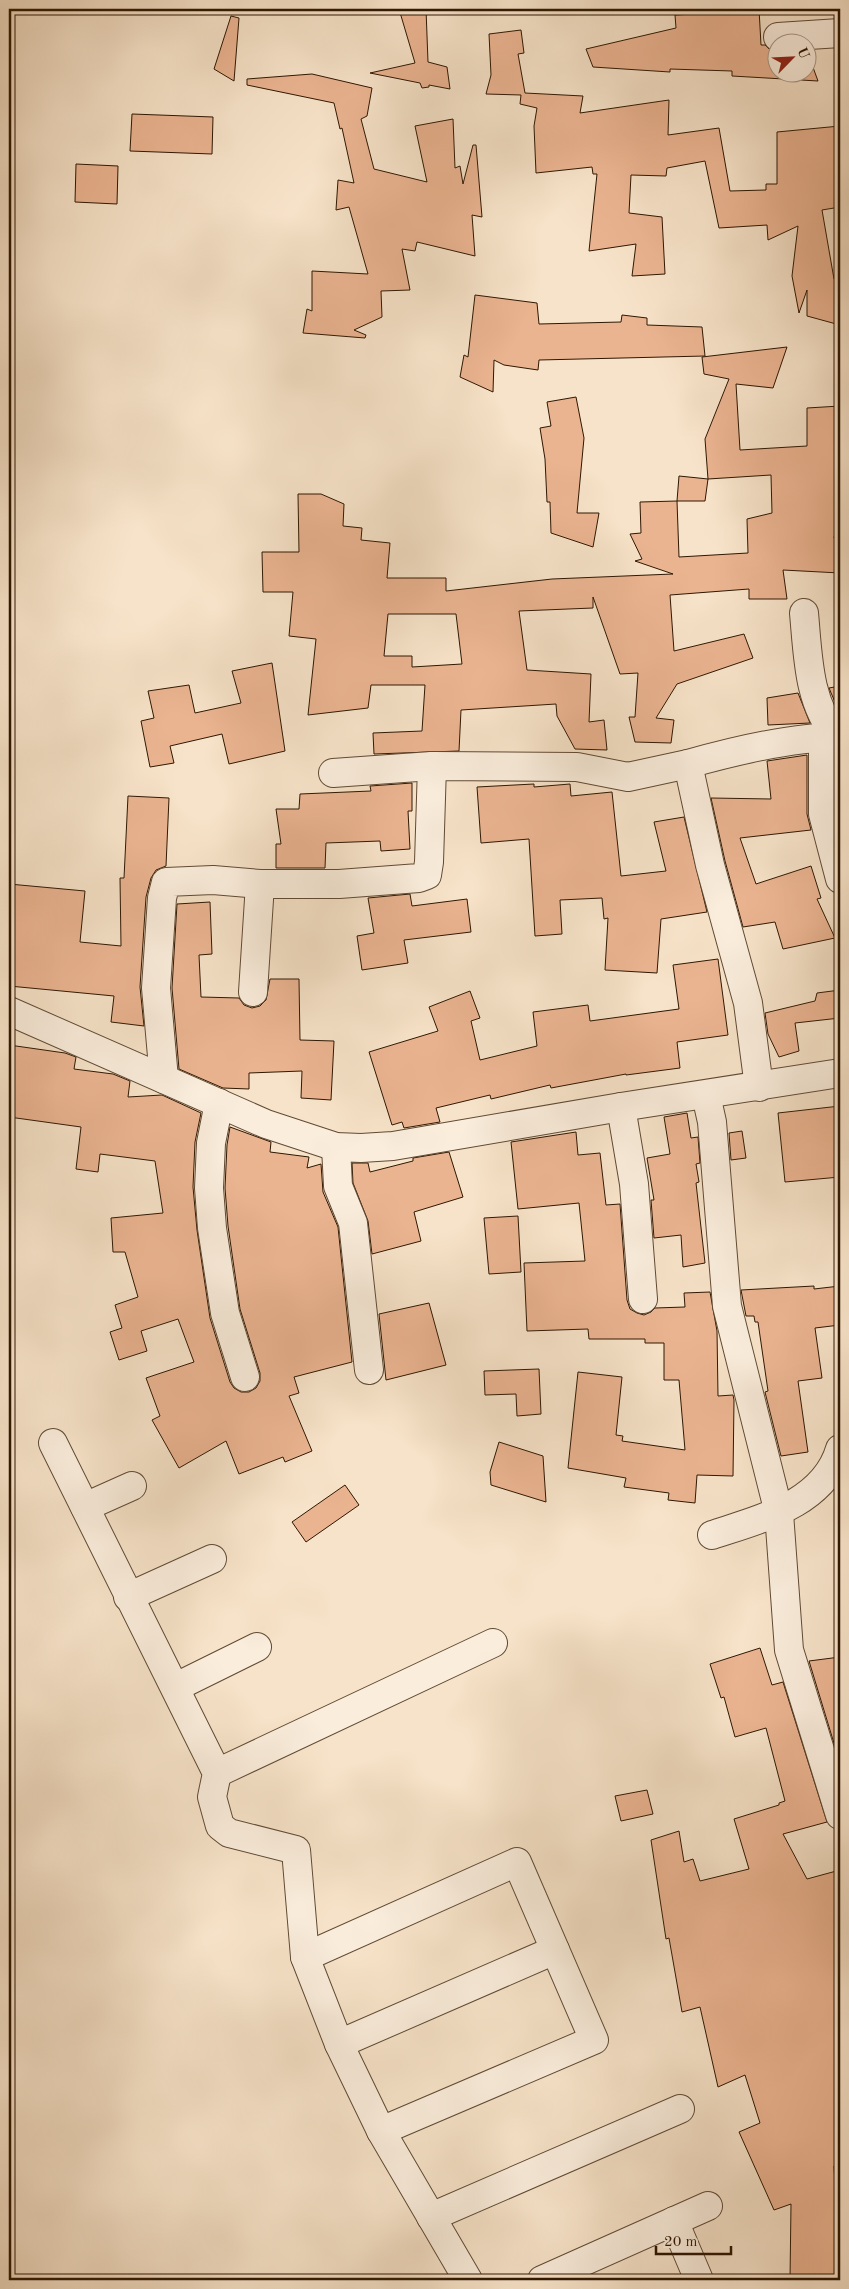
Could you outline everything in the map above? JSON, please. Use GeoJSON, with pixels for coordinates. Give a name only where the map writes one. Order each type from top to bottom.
{"type":"FeatureCollection","features":[{"type":"Feature","properties":{"kind":"street"},"geometry":{"type":"LineString","coordinates":[[816,35],[840,33]]}},
{"type":"Feature","properties":{"kind":"street"},"geometry":{"type":"LineString","coordinates":[[804,613],[808,663],[820,710],[833,737],[823,814],[840,879]]}},
{"type":"Feature","properties":{"kind":"street"},"geometry":{"type":"LineString","coordinates":[[333,773],[432,766],[577,767],[628,777],[688,764],[732,751],[833,737]]}},
{"type":"Feature","properties":{"kind":"street"},"geometry":{"type":"LineString","coordinates":[[688,764],[710,865],[748,1003],[759,1087]]}},
{"type":"Feature","properties":{"kind":"street"},"geometry":{"type":"LineString","coordinates":[[164,1079],[156,988],[162,898],[166,882],[213,880],[260,884],[339,884],[419,878],[427,875],[432,766]]}},
{"type":"Feature","properties":{"kind":"street"},"geometry":{"type":"LineString","coordinates":[[253,992],[260,884]]}},
{"type":"Feature","properties":{"kind":"street"},"geometry":{"type":"LineString","coordinates":[[9,1011],[266,1124],[336,1147],[393,1146],[621,1107],[840,1073]]}},
{"type":"Feature","properties":{"kind":"street"},"geometry":{"type":"LineString","coordinates":[[706,1095],[712,1122],[727,1306],[779,1512],[789,1650],[840,1815]]}},
{"type":"Feature","properties":{"kind":"street"},"geometry":{"type":"LineString","coordinates":[[219,1104],[211,1143],[209,1188],[212,1228],[225,1313],[245,1377]]}},
{"type":"Feature","properties":{"kind":"street"},"geometry":{"type":"LineString","coordinates":[[621,1107],[634,1184],[643,1299]]}},
{"type":"Feature","properties":{"kind":"street"},"geometry":{"type":"LineString","coordinates":[[336,1147],[338,1186],[353,1223],[369,1370]]}},
{"type":"Feature","properties":{"kind":"street"},"geometry":{"type":"LineString","coordinates":[[53,1443],[128,1597],[176,1687],[217,1773],[212,1798],[220,1826],[229,1833],[296,1850],[305,1957],[339,2044],[381,2131],[468,2280]]}},
{"type":"Feature","properties":{"kind":"street"},"geometry":{"type":"LineString","coordinates":[[712,1535],[779,1512],[808,1494],[835,1465],[840,1449]]}},
{"type":"Feature","properties":{"kind":"street"},"geometry":{"type":"LineString","coordinates":[[85,1507],[132,1486]]}},
{"type":"Feature","properties":{"kind":"street"},"geometry":{"type":"LineString","coordinates":[[128,1597],[212,1560]]}},
{"type":"Feature","properties":{"kind":"street"},"geometry":{"type":"LineString","coordinates":[[217,1773],[493,1643]]}},
{"type":"Feature","properties":{"kind":"street"},"geometry":{"type":"LineString","coordinates":[[176,1687],[257,1646]]}},
{"type":"Feature","properties":{"kind":"street"},"geometry":{"type":"LineString","coordinates":[[305,1957],[517,1862],[594,2040],[381,2131]]}},
{"type":"Feature","properties":{"kind":"street"},"geometry":{"type":"LineString","coordinates":[[339,2044],[555,1950]]}},
{"type":"Feature","properties":{"kind":"street"},"geometry":{"type":"LineString","coordinates":[[431,2217],[680,2109]]}},
{"type":"Feature","properties":{"kind":"street"},"geometry":{"type":"LineString","coordinates":[[542,2280],[708,2206]]}},
{"type":"Feature","properties":{"kind":"street"},"geometry":{"type":"LineString","coordinates":[[674,2221],[699,2280]]}},
{"type":"Feature","properties":{"kind":"building"},"geometry":{"type":"Polygon","coordinates":[[[399,9],[426,9],[428,62],[447,67],[450,89],[429,85],[429,87],[422,88],[420,83],[370,73],[415,63],[399,9]]]}},
{"type":"Feature","properties":{"kind":"building"},"geometry":{"type":"Polygon","coordinates":[[[729,9],[759,9],[761,45],[766,46],[766,78],[732,76],[732,71],[670,69],[670,72],[593,67],[586,49],[676,28],[675,15],[729,12],[729,9]]]}},
{"type":"Feature","properties":{"kind":"building"},"geometry":{"type":"Polygon","coordinates":[[[231,16],[239,18],[234,81],[214,69],[231,16]]]}},
{"type":"Feature","properties":{"kind":"building"},"geometry":{"type":"Polygon","coordinates":[[[521,30],[524,53],[518,54],[525,93],[583,96],[580,113],[669,100],[668,135],[719,128],[730,191],[766,190],[766,184],[777,184],[777,132],[840,126],[840,207],[822,210],[834,279],[840,278],[840,325],[807,316],[807,290],[799,313],[792,276],[798,226],[768,240],[767,225],[719,228],[705,161],[667,168],[666,176],[631,175],[629,213],[662,217],[665,274],[632,276],[636,244],[589,251],[597,174],[593,174],[592,167],[536,173],[534,126],[537,108],[520,104],[521,95],[486,94],[491,75],[489,34],[521,30]]]}},
{"type":"Feature","properties":{"kind":"building"},"geometry":{"type":"Polygon","coordinates":[[[312,74],[372,88],[367,116],[361,119],[374,169],[427,182],[415,126],[453,119],[455,168],[460,166],[463,184],[473,145],[476,145],[482,217],[472,215],[475,256],[417,242],[415,251],[402,249],[410,290],[381,291],[382,317],[354,330],[366,335],[365,338],[303,333],[307,309],[312,311],[312,271],[368,274],[349,207],[336,210],[338,180],[354,183],[342,128],[340,129],[334,103],[247,85],[247,79],[312,74]]]}},
{"type":"Feature","properties":{"kind":"building"},"geometry":{"type":"Polygon","coordinates":[[[132,114],[213,117],[212,154],[130,151],[132,114]]]}},
{"type":"Feature","properties":{"kind":"building"},"geometry":{"type":"Polygon","coordinates":[[[76,164],[118,166],[117,204],[75,202],[76,164]]]}},
{"type":"Feature","properties":{"kind":"building"},"geometry":{"type":"Polygon","coordinates":[[[475,295],[537,303],[539,324],[621,322],[622,315],[647,318],[647,325],[702,327],[705,356],[539,360],[538,370],[504,365],[494,360],[493,392],[460,377],[464,355],[468,357],[475,295]]]}},
{"type":"Feature","properties":{"kind":"building"},"geometry":{"type":"Polygon","coordinates":[[[787,347],[773,388],[736,384],[740,450],[807,446],[807,408],[840,406],[840,506],[834,538],[840,536],[840,573],[783,570],[787,599],[749,599],[749,589],[670,595],[674,651],[744,634],[753,658],[677,684],[656,718],[674,720],[671,743],[635,742],[629,717],[635,717],[638,673],[620,674],[593,597],[593,608],[519,611],[527,670],[591,674],[589,722],[604,720],[607,750],[575,749],[557,716],[556,704],[461,710],[459,751],[374,754],[373,733],[422,731],[425,685],[371,685],[368,708],[308,715],[316,639],[289,636],[293,592],[263,592],[262,552],[299,552],[298,494],[321,494],[344,504],[343,526],[362,528],[361,540],[390,543],[387,578],[446,578],[446,591],[552,579],[673,574],[635,561],[642,559],[630,534],[641,533],[640,502],[677,501],[679,557],[748,553],[747,519],[772,513],[771,475],[708,479],[705,439],[729,379],[704,374],[702,357],[787,347]],[[388,614],[384,656],[412,656],[412,667],[462,664],[456,614],[388,614]]]}},
{"type":"Feature","properties":{"kind":"building"},"geometry":{"type":"Polygon","coordinates":[[[576,397],[584,438],[577,513],[599,513],[593,547],[551,533],[550,502],[547,502],[545,459],[540,428],[551,426],[547,402],[576,397]]]}},
{"type":"Feature","properties":{"kind":"building"},"geometry":{"type":"Polygon","coordinates":[[[679,476],[708,479],[705,501],[677,501],[679,476]]]}},
{"type":"Feature","properties":{"kind":"building"},"geometry":{"type":"Polygon","coordinates":[[[272,663],[285,751],[229,764],[222,734],[170,746],[174,763],[150,767],[141,721],[154,718],[148,691],[189,685],[195,713],[241,703],[232,671],[272,663]]]}},
{"type":"Feature","properties":{"kind":"building"},"geometry":{"type":"Polygon","coordinates":[[[840,686],[840,714],[829,688],[840,686]]]}},
{"type":"Feature","properties":{"kind":"building"},"geometry":{"type":"Polygon","coordinates":[[[798,693],[810,723],[768,725],[767,698],[798,693]]]}},
{"type":"Feature","properties":{"kind":"building"},"geometry":{"type":"Polygon","coordinates":[[[807,755],[807,814],[811,830],[740,838],[756,884],[811,866],[821,898],[817,899],[835,938],[783,949],[775,922],[743,927],[725,861],[711,798],[771,799],[767,761],[807,755]]]}},
{"type":"Feature","properties":{"kind":"building"},"geometry":{"type":"Polygon","coordinates":[[[412,783],[412,811],[408,811],[410,849],[381,851],[380,841],[326,843],[325,868],[276,868],[276,844],[281,844],[276,809],[299,809],[300,794],[371,791],[370,786],[412,783]]]}},
{"type":"Feature","properties":{"kind":"building"},"geometry":{"type":"Polygon","coordinates":[[[534,784],[534,787],[570,784],[571,796],[612,792],[621,876],[666,871],[654,822],[684,817],[707,912],[661,919],[657,973],[605,970],[608,918],[604,919],[602,898],[560,900],[562,934],[535,936],[529,839],[481,843],[477,787],[534,784]]]}},
{"type":"Feature","properties":{"kind":"building"},"geometry":{"type":"Polygon","coordinates":[[[128,796],[169,798],[166,866],[156,870],[151,878],[146,897],[140,987],[144,1026],[111,1022],[114,996],[9,986],[9,884],[85,891],[80,942],[121,946],[120,878],[124,878],[128,796]]]}},
{"type":"Feature","properties":{"kind":"building"},"geometry":{"type":"Polygon","coordinates":[[[410,894],[412,906],[467,899],[471,932],[404,940],[408,963],[362,970],[357,936],[374,933],[368,898],[410,894]]]}},
{"type":"Feature","properties":{"kind":"building"},"geometry":{"type":"Polygon","coordinates":[[[210,902],[212,954],[199,955],[201,997],[239,998],[244,1005],[252,1008],[260,1006],[266,1000],[270,979],[299,979],[300,1040],[334,1041],[331,1100],[301,1098],[302,1071],[249,1073],[249,1089],[223,1088],[179,1069],[172,988],[177,904],[210,902]]]}},
{"type":"Feature","properties":{"kind":"building"},"geometry":{"type":"Polygon","coordinates":[[[718,959],[728,1035],[677,1042],[680,1068],[626,1074],[551,1088],[550,1085],[491,1099],[490,1095],[436,1108],[440,1122],[404,1128],[402,1122],[392,1125],[369,1052],[438,1031],[429,1007],[470,991],[480,1018],[471,1021],[480,1060],[537,1046],[533,1012],[588,1005],[590,1021],[679,1009],[673,965],[718,959]]]}},
{"type":"Feature","properties":{"kind":"building"},"geometry":{"type":"Polygon","coordinates":[[[840,990],[840,1018],[795,1023],[799,1051],[779,1057],[768,1034],[765,1013],[815,1001],[817,993],[840,990]]]}},
{"type":"Feature","properties":{"kind":"building"},"geometry":{"type":"Polygon","coordinates":[[[9,1045],[65,1053],[76,1057],[74,1069],[113,1074],[130,1081],[128,1097],[162,1095],[201,1113],[195,1142],[193,1187],[197,1230],[210,1318],[230,1382],[234,1388],[241,1392],[249,1392],[256,1388],[260,1381],[260,1373],[240,1309],[228,1226],[225,1188],[227,1145],[230,1127],[271,1142],[270,1152],[309,1157],[307,1168],[321,1164],[323,1192],[338,1227],[352,1362],[294,1377],[299,1393],[289,1396],[312,1451],[285,1462],[283,1457],[239,1474],[226,1441],[179,1468],[152,1420],[160,1416],[146,1378],[194,1362],[178,1319],[141,1331],[147,1351],[119,1360],[110,1332],[122,1328],[115,1305],[138,1297],[125,1252],[113,1252],[111,1218],[163,1213],[155,1161],[100,1154],[98,1172],[76,1169],[81,1127],[9,1117],[9,1045]]]}},
{"type":"Feature","properties":{"kind":"building"},"geometry":{"type":"Polygon","coordinates":[[[840,1106],[840,1177],[785,1182],[778,1113],[840,1106]]]}},
{"type":"Feature","properties":{"kind":"building"},"geometry":{"type":"Polygon","coordinates":[[[687,1113],[691,1138],[698,1137],[700,1163],[696,1164],[699,1182],[696,1183],[705,1263],[683,1267],[681,1235],[654,1238],[651,1200],[654,1200],[647,1158],[670,1154],[664,1117],[687,1113]]]}},
{"type":"Feature","properties":{"kind":"building"},"geometry":{"type":"Polygon","coordinates":[[[742,1131],[746,1158],[731,1160],[729,1133],[742,1131]]]}},
{"type":"Feature","properties":{"kind":"building"},"geometry":{"type":"Polygon","coordinates":[[[576,1132],[578,1155],[600,1153],[606,1205],[620,1204],[627,1300],[630,1309],[644,1315],[655,1308],[685,1307],[684,1293],[710,1292],[717,1331],[718,1396],[733,1395],[734,1400],[733,1476],[697,1475],[695,1503],[668,1500],[669,1493],[624,1487],[626,1478],[568,1468],[578,1372],[622,1377],[616,1435],[623,1436],[622,1441],[685,1450],[679,1380],[664,1380],[664,1343],[645,1343],[645,1339],[589,1339],[588,1329],[527,1331],[524,1263],[585,1261],[579,1203],[518,1209],[511,1142],[576,1132]]]}},
{"type":"Feature","properties":{"kind":"building"},"geometry":{"type":"Polygon","coordinates":[[[449,1152],[463,1197],[414,1212],[421,1241],[372,1254],[368,1221],[353,1183],[352,1163],[368,1163],[370,1172],[413,1161],[413,1158],[449,1152]]]}},
{"type":"Feature","properties":{"kind":"building"},"geometry":{"type":"Polygon","coordinates":[[[518,1216],[521,1272],[489,1274],[484,1218],[518,1216]]]}},
{"type":"Feature","properties":{"kind":"building"},"geometry":{"type":"Polygon","coordinates":[[[814,1286],[814,1289],[840,1286],[840,1325],[815,1328],[822,1378],[798,1381],[808,1452],[781,1456],[765,1392],[768,1391],[758,1322],[755,1322],[754,1316],[746,1316],[741,1290],[814,1286]]]}},
{"type":"Feature","properties":{"kind":"building"},"geometry":{"type":"Polygon","coordinates":[[[429,1303],[446,1365],[386,1380],[379,1314],[429,1303]]]}},
{"type":"Feature","properties":{"kind":"building"},"geometry":{"type":"Polygon","coordinates":[[[539,1369],[541,1414],[517,1416],[516,1394],[485,1395],[484,1371],[539,1369]]]}},
{"type":"Feature","properties":{"kind":"building"},"geometry":{"type":"Polygon","coordinates":[[[499,1442],[543,1456],[546,1502],[491,1485],[490,1472],[499,1442]]]}},
{"type":"Feature","properties":{"kind":"building"},"geometry":{"type":"Polygon","coordinates":[[[345,1485],[359,1505],[306,1542],[292,1522],[345,1485]]]}},
{"type":"Feature","properties":{"kind":"building"},"geometry":{"type":"Polygon","coordinates":[[[760,1648],[772,1685],[783,1682],[827,1822],[783,1834],[807,1879],[840,1870],[840,2165],[834,2166],[837,2221],[840,2233],[840,2280],[790,2280],[791,2204],[774,2210],[739,2132],[760,2123],[745,2075],[718,2087],[700,2007],[682,2012],[669,1938],[666,1939],[651,1840],[679,1831],[684,1862],[693,1859],[700,1881],[749,1869],[734,1819],[779,1805],[779,1803],[785,1801],[766,1728],[735,1737],[724,1697],[721,1698],[710,1664],[760,1648]]]}},
{"type":"Feature","properties":{"kind":"building"},"geometry":{"type":"Polygon","coordinates":[[[840,1657],[840,1763],[809,1661],[840,1657]]]}},
{"type":"Feature","properties":{"kind":"building"},"geometry":{"type":"Polygon","coordinates":[[[647,1790],[653,1814],[621,1821],[615,1796],[647,1790]]]}}]}
